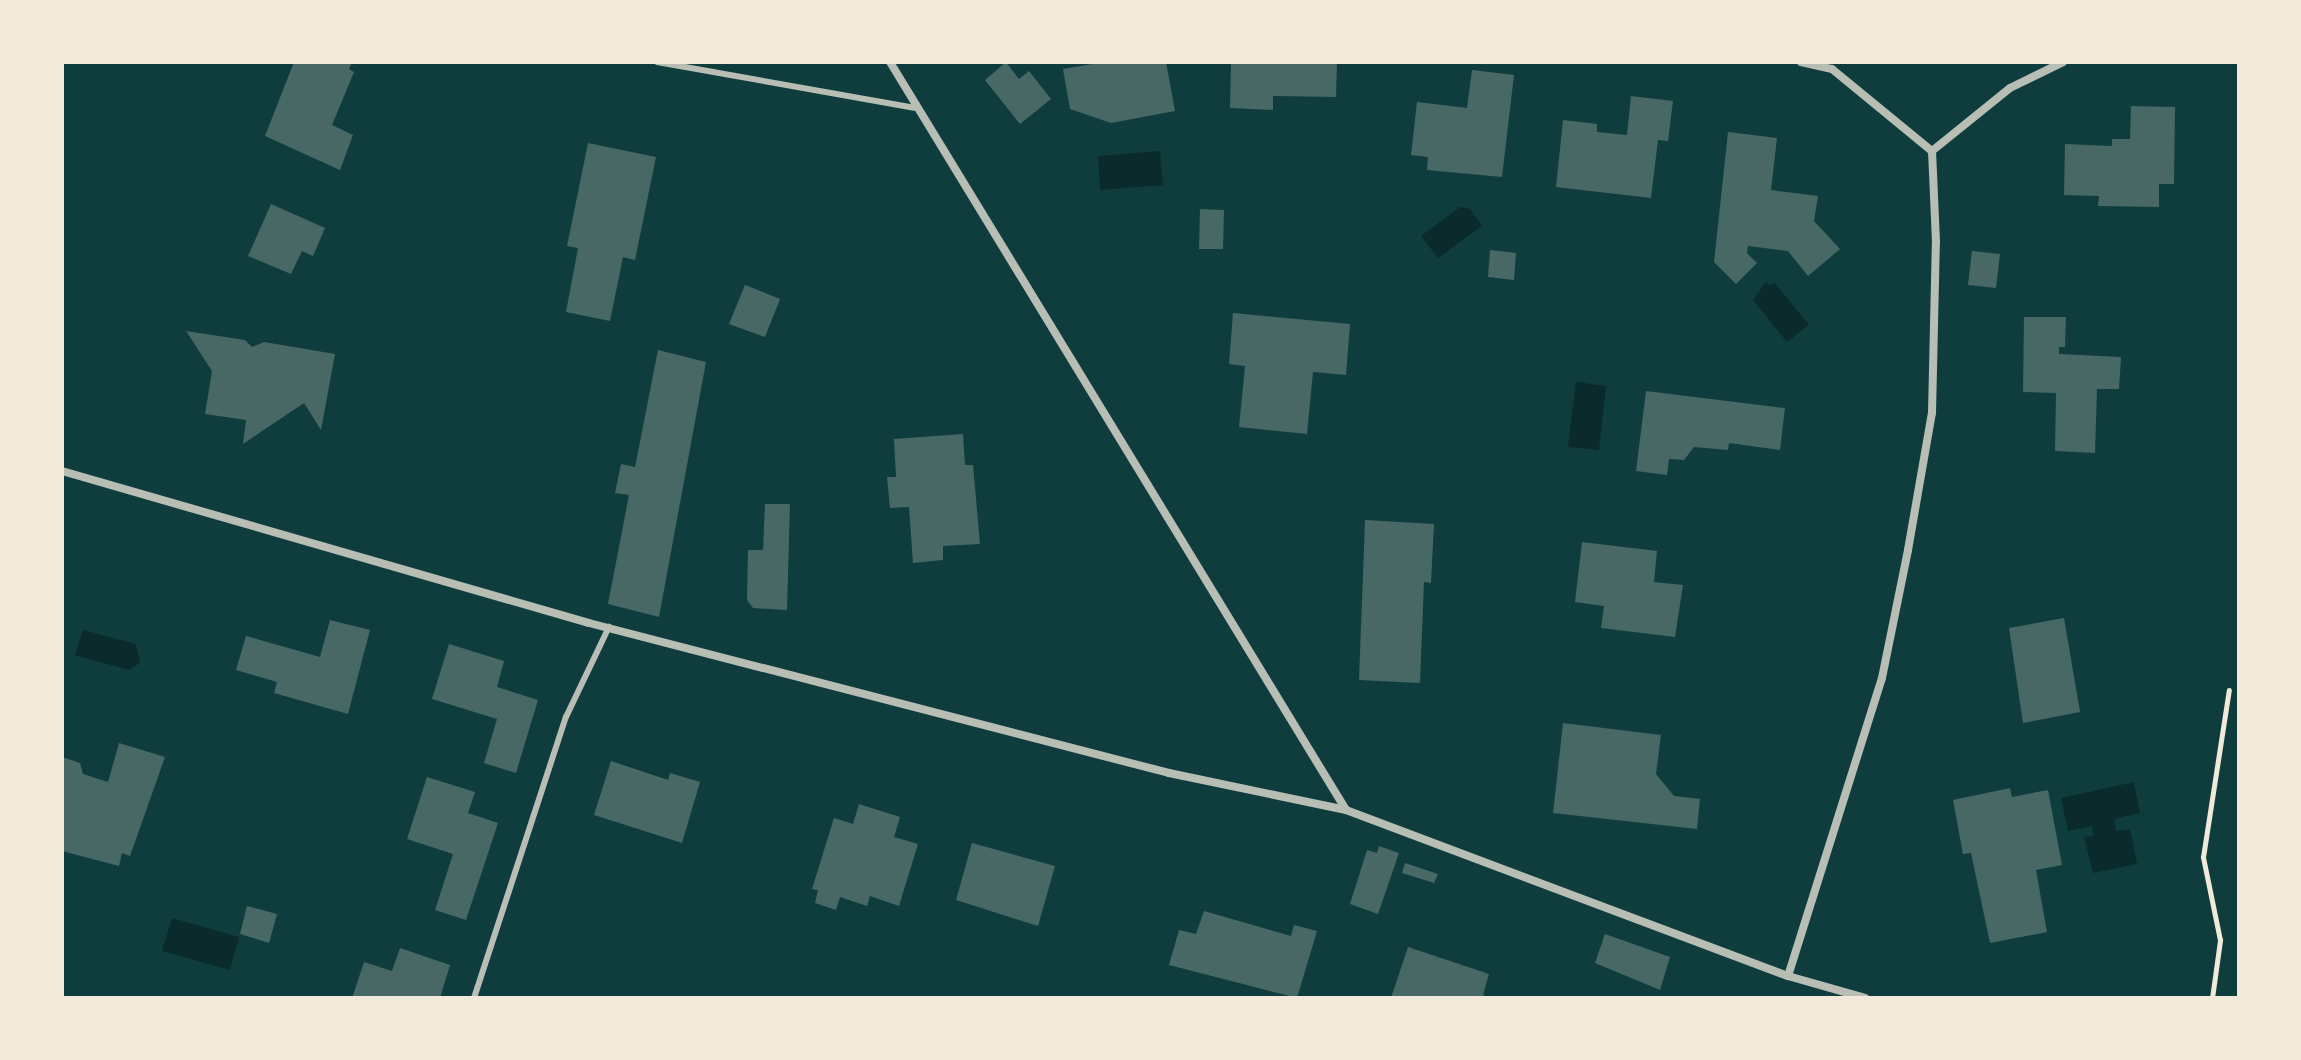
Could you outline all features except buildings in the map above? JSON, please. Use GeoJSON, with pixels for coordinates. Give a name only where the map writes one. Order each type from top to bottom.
{"type":"FeatureCollection","features":[{"type":"Feature","properties":{"kind":"street"},"geometry":{"type":"LineString","coordinates":[[890,62],[914,108],[1346,810]]}},
{"type":"Feature","properties":{"kind":"street"},"geometry":{"type":"LineString","coordinates":[[1788,976],[1882,678],[1927,443],[1936,258],[1932,151],[1832,69],[1801,62]]}},
{"type":"Feature","properties":{"kind":"street"},"geometry":{"type":"LineString","coordinates":[[1932,151],[2010,88],[2063,62]]}},
{"type":"Feature","properties":{"kind":"street"},"geometry":{"type":"LineString","coordinates":[[62,471],[609,627],[1169,773],[1346,810],[1788,976],[1865,998]]}},
{"type":"Feature","properties":{"kind":"lane"},"geometry":{"type":"LineString","coordinates":[[657,62],[914,108]]}},
{"type":"Feature","properties":{"kind":"lane"},"geometry":{"type":"LineString","coordinates":[[474,998],[566,717],[609,627]]}},
{"type":"Feature","properties":{"kind":"path"},"geometry":{"type":"LineString","coordinates":[[2212,998],[2220,940],[2203,857],[2229,690]]}},
{"type":"Feature","properties":{"kind":"water"},"geometry":{"type":"Polygon","coordinates":[[[1160,151],[1163,185],[1100,190],[1098,156],[1160,151]]]}},
{"type":"Feature","properties":{"kind":"water"},"geometry":{"type":"Polygon","coordinates":[[[1460,207],[1470,209],[1482,226],[1438,258],[1421,236],[1460,207]]]}},
{"type":"Feature","properties":{"kind":"water"},"geometry":{"type":"Polygon","coordinates":[[[1766,282],[1770,286],[1775,283],[1809,325],[1787,342],[1753,300],[1766,282]]]}},
{"type":"Feature","properties":{"kind":"water"},"geometry":{"type":"Polygon","coordinates":[[[1576,382],[1606,386],[1599,450],[1568,447],[1576,382]]]}},
{"type":"Feature","properties":{"kind":"water"},"geometry":{"type":"Polygon","coordinates":[[[83,630],[136,644],[140,663],[129,670],[75,655],[83,630]]]}},
{"type":"Feature","properties":{"kind":"water"},"geometry":{"type":"Polygon","coordinates":[[[2134,782],[2140,813],[2114,819],[2116,831],[2130,829],[2137,864],[2093,873],[2084,837],[2093,836],[2092,826],[2068,831],[2061,798],[2134,782]]]}},
{"type":"Feature","properties":{"kind":"water"},"geometry":{"type":"Polygon","coordinates":[[[172,918],[239,937],[230,970],[162,951],[172,918]]]}}]}
